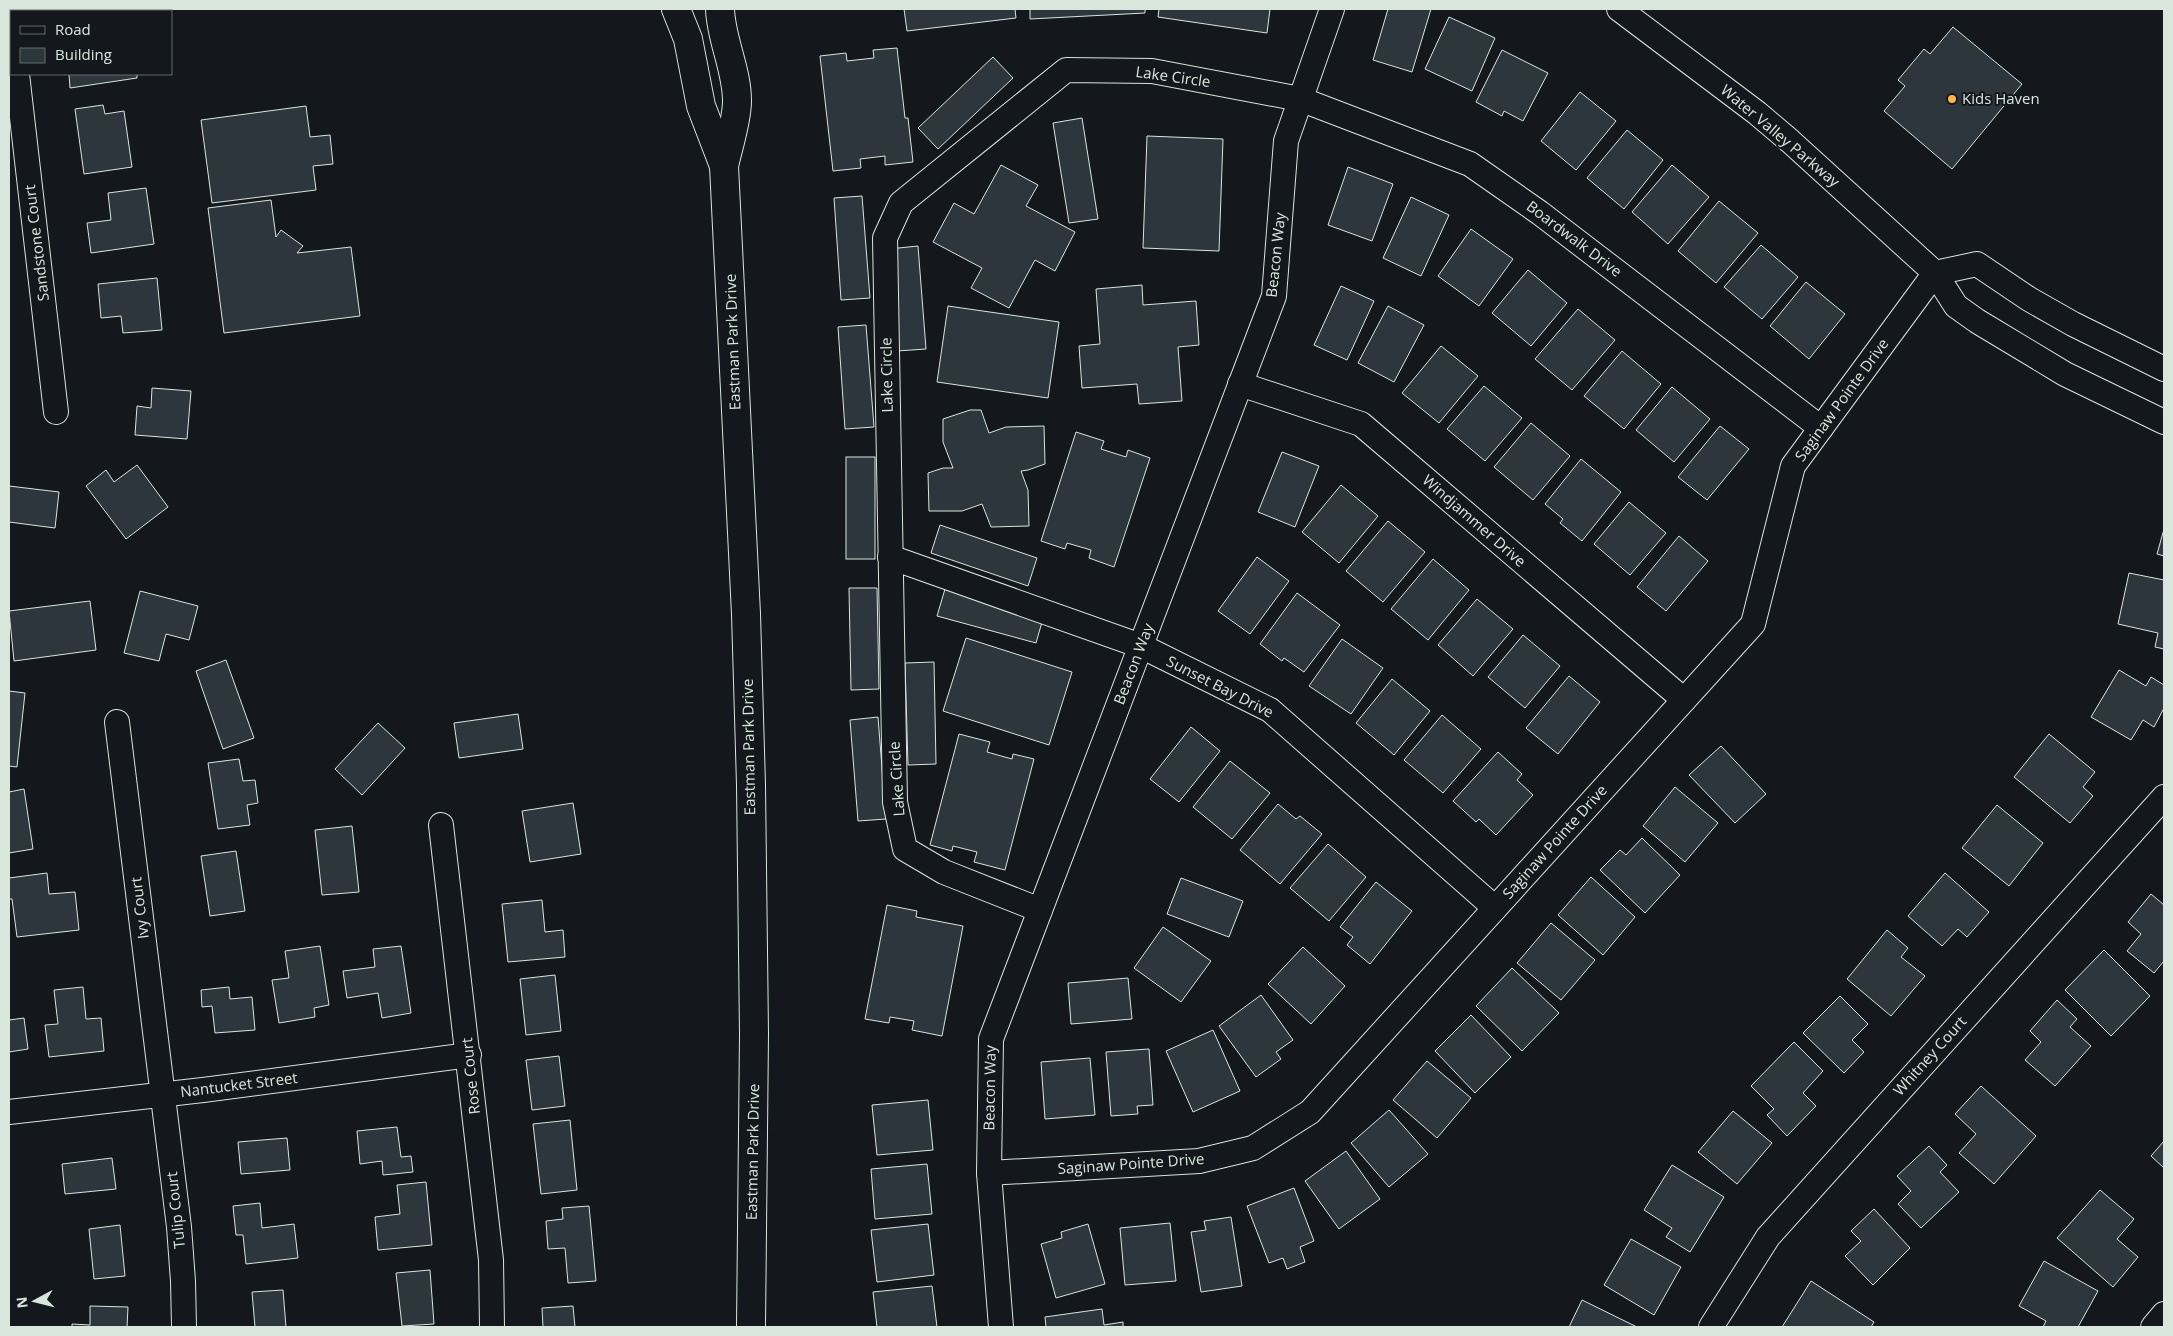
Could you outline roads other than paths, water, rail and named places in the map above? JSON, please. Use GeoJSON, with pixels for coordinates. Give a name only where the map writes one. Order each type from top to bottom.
{"type":"FeatureCollection","features":[{"type":"Feature","properties":{"kind":"street","name":"Eastman Park Drive"},"geometry":{"type":"LineString","coordinates":[[676,9],[688,39],[701,106],[724,166]]}},
{"type":"Feature","properties":{"kind":"street","name":"Eastman Park Drive"},"geometry":{"type":"LineString","coordinates":[[720,9],[724,35],[734,72],[737,103],[724,166],[746,614],[751,785],[754,1034],[751,1327]]}},
{"type":"Feature","properties":{"kind":"street","name":"Beacon Way"},"geometry":{"type":"LineString","coordinates":[[1002,1327],[989,1173],[991,1038],[1274,296],[1286,141],[1332,9]]}},
{"type":"Feature","properties":{"kind":"street","name":"Water Valley Parkway"},"geometry":{"type":"LineString","coordinates":[[1619,9],[1783,136],[1935,272],[1956,306],[1977,321],[2065,374],[2164,422]]}},
{"type":"Feature","properties":{"kind":"street","name":"Lake Circle"},"geometry":{"type":"LineString","coordinates":[[1040,910],[944,872],[905,849],[895,802],[885,238],[901,203],[1066,70],[1152,71],[1300,99]]}},
{"type":"Feature","properties":{"kind":"street","name":"Sandstone Court"},"geometry":{"type":"LineString","coordinates":[[17,75],[56,412]]}},
{"type":"Feature","properties":{"kind":"street","name":"Boardwalk Drive"},"geometry":{"type":"LineString","coordinates":[[1300,99],[1470,164],[1540,213],[1821,428]]}},
{"type":"Feature","properties":{"kind":"street"},"geometry":{"type":"LineString","coordinates":[[1935,272],[1977,264],[2029,299],[2073,324],[2164,368]]}},
{"type":"Feature","properties":{"kind":"street","name":"Saginaw Pointe Drive"},"geometry":{"type":"LineString","coordinates":[[989,1173],[1199,1161],[1252,1148],[1310,1112],[1753,624],[1793,466],[1935,272]]}},
{"type":"Feature","properties":{"kind":"street","name":"Windjammer Drive"},"geometry":{"type":"LineString","coordinates":[[1240,384],[1361,424],[1684,700]]}},
{"type":"Feature","properties":{"kind":"street","name":"Sunset Bay Drive"},"geometry":{"type":"LineString","coordinates":[[890,557],[1141,646],[1270,710],[1495,908]]}},
{"type":"Feature","properties":{"kind":"street","name":"Ivy Court"},"geometry":{"type":"LineString","coordinates":[[117,722],[162,1094]]}},
{"type":"Feature","properties":{"kind":"street","name":"Whitney Court"},"geometry":{"type":"LineString","coordinates":[[1711,1327],[1768,1237],[2164,797]]}},
{"type":"Feature","properties":{"kind":"street","name":"Rose Court"},"geometry":{"type":"LineString","coordinates":[[442,825],[491,1260],[492,1327]]}},
{"type":"Feature","properties":{"kind":"street","name":"Nantucket Street"},"geometry":{"type":"LineString","coordinates":[[9,1112],[469,1054]]}},
{"type":"Feature","properties":{"kind":"street","name":"Tulip Court"},"geometry":{"type":"LineString","coordinates":[[162,1094],[179,1226],[184,1281],[184,1327]]}},
{"type":"Feature","properties":{"kind":"street"},"geometry":{"type":"LineString","coordinates":[[2153,1327],[2164,1314]]}},
{"type":"Feature","properties":{"kind":"place","name":"Kids Haven"},"geometry":{"type":"Point","coordinates":[1952,99]}}]}
